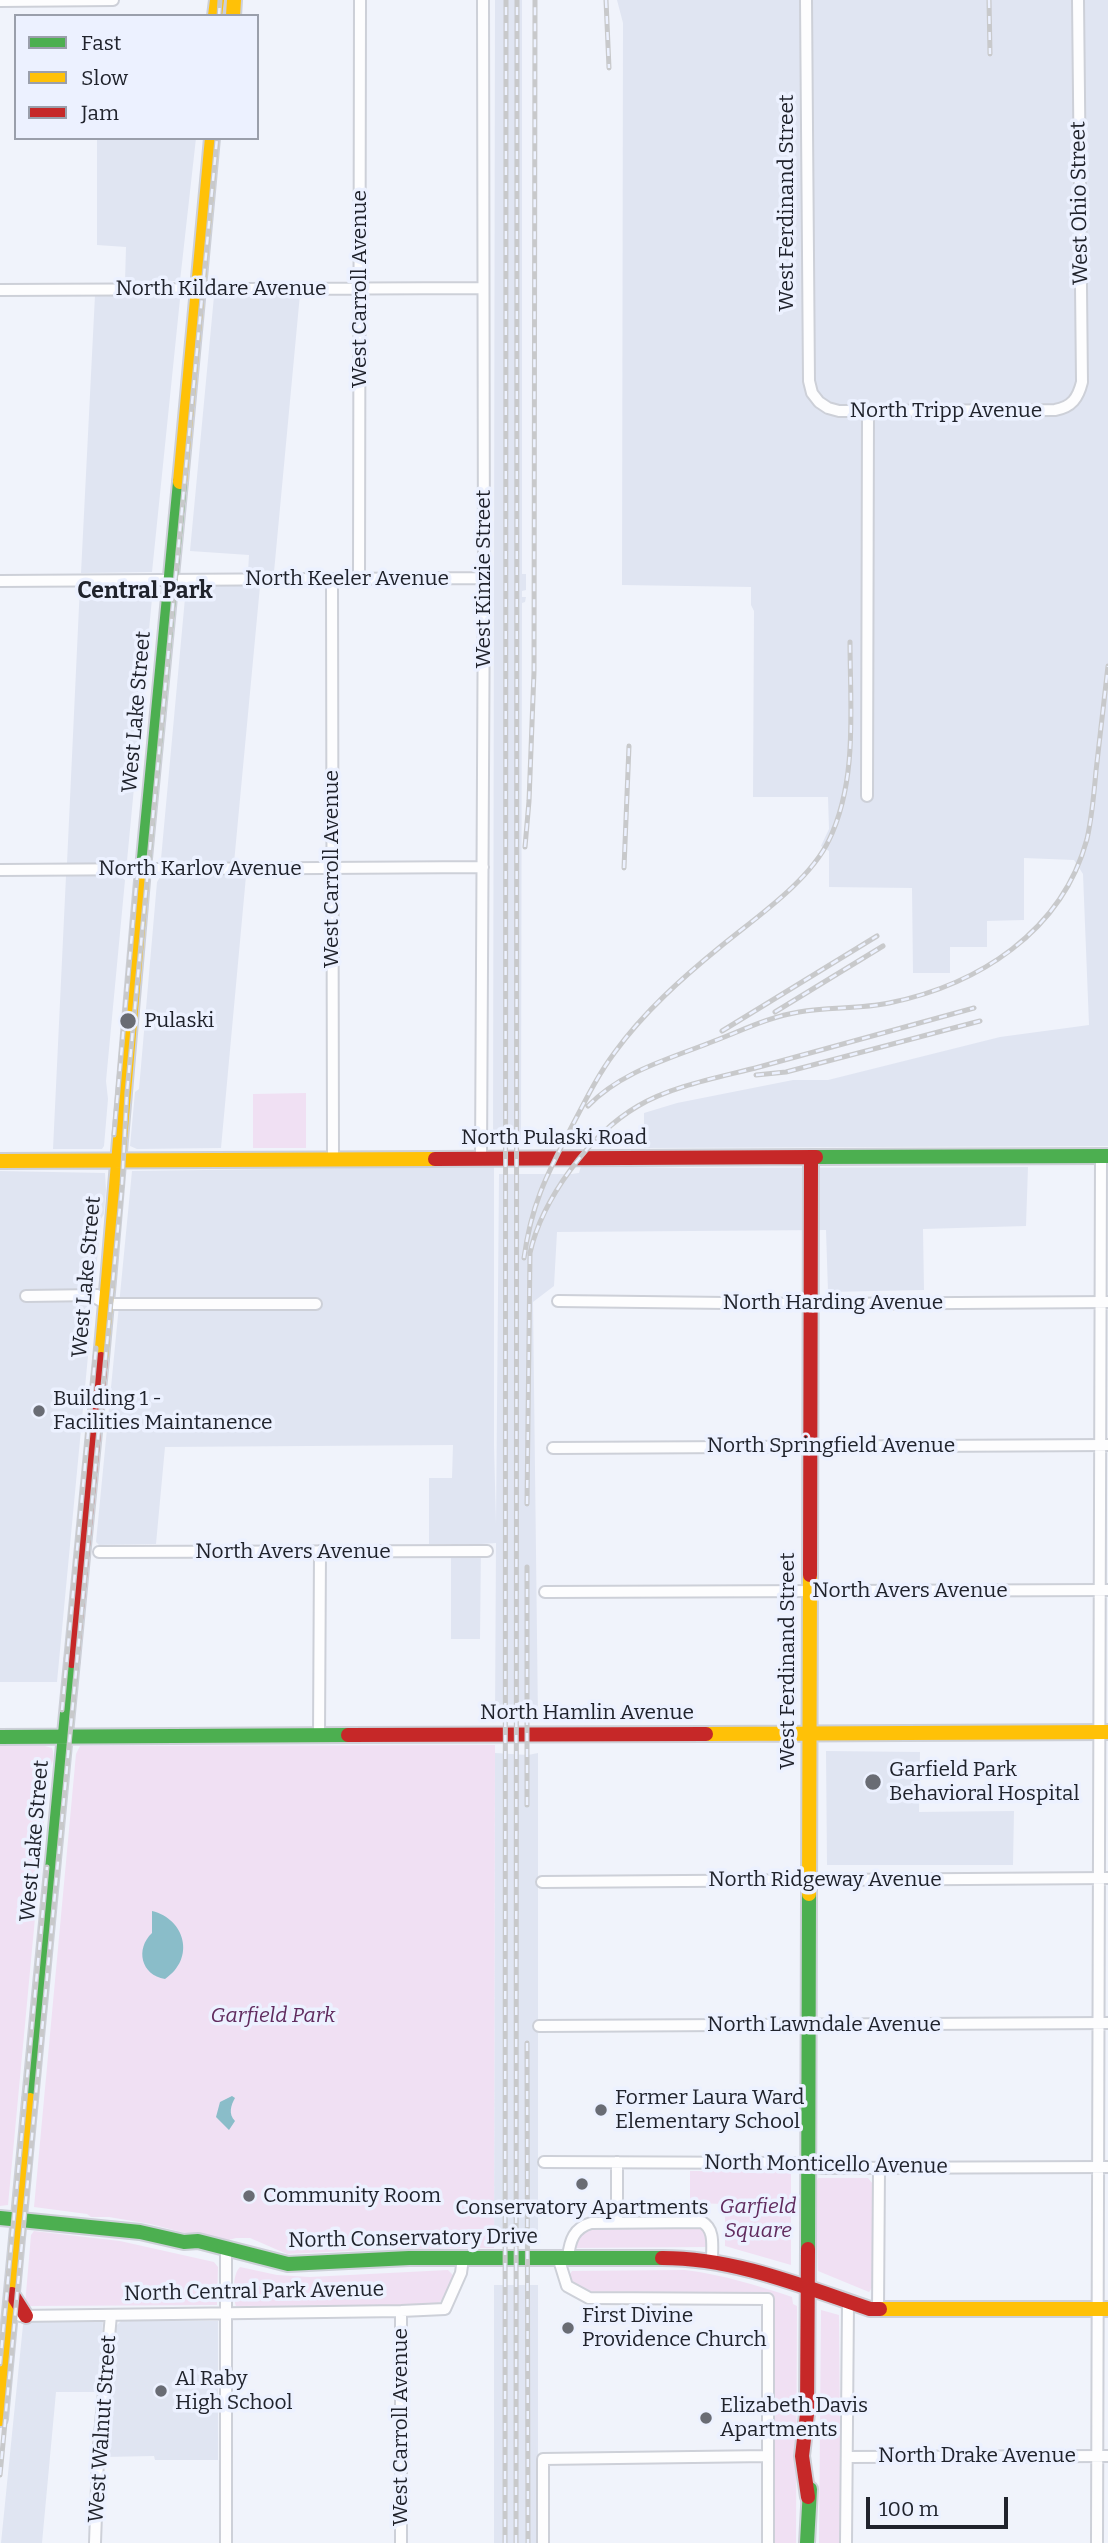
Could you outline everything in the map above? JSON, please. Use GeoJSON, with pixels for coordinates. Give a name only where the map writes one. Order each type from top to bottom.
{"type":"FeatureCollection","features":[{"type":"Feature","properties":{"kind":"main road","name":"West Lake Street"},"geometry":{"type":"LineString","coordinates":[[198,289],[204,140]]}},
{"type":"Feature","properties":{"kind":"main road","name":"West Lake Street"},"geometry":{"type":"LineString","coordinates":[[16,2219],[21,2197],[64,1760],[73,1736],[68,1712],[114,1219],[120,1115],[212,140]]}},
{"type":"Feature","properties":{"kind":"main road","name":"West Lake Street"},"geometry":{"type":"LineString","coordinates":[[198,289],[221,140]]}},
{"type":"Feature","properties":{"kind":"main road","name":"North Pulaski Road"},"geometry":{"type":"LineString","coordinates":[[0,1161],[1105,1156]]}},
{"type":"Feature","properties":{"kind":"main road","name":"West Ferdinand Street"},"geometry":{"type":"LineString","coordinates":[[807,2543],[808,2497],[812,2481],[812,2432],[807,2414],[811,1157]]}},
{"type":"Feature","properties":{"kind":"main road","name":"North Hamlin Avenue"},"geometry":{"type":"LineString","coordinates":[[0,1737],[1104,1732]]}},
{"type":"Feature","properties":{"kind":"main road"},"geometry":{"type":"LineString","coordinates":[[50,1736],[64,1760]]}},
{"type":"Feature","properties":{"kind":"main road"},"geometry":{"type":"LineString","coordinates":[[59,1809],[67,1799],[73,1736]]}},
{"type":"Feature","properties":{"kind":"main road"},"geometry":{"type":"LineString","coordinates":[[0,2419],[17,2243],[15,2168],[25,2158]]}},
{"type":"Feature","properties":{"kind":"main road"},"geometry":{"type":"LineString","coordinates":[[14,2276],[23,2267],[16,2219]]}},
{"type":"Feature","properties":{"kind":"main road","name":"North Conservatory Drive"},"geometry":{"type":"LineString","coordinates":[[16,2219],[148,2234],[190,2243],[199,2251],[226,2253],[264,2264],[270,2261],[307,2265],[409,2258],[712,2259],[740,2265],[807,2287]]}},
{"type":"Feature","properties":{"kind":"main road"},"geometry":{"type":"LineString","coordinates":[[807,2287],[878,2310],[1103,2309]]}},
{"type":"Feature","properties":{"kind":"main road"},"geometry":{"type":"LineString","coordinates":[[12,2294],[26,2316]]}},
{"type":"Feature","properties":{"kind":"street"},"geometry":{"type":"LineString","coordinates":[[0,1],[113,0]]}},
{"type":"Feature","properties":{"kind":"street","name":"West Carroll Avenue"},"geometry":{"type":"LineString","coordinates":[[359,579],[360,0]]}},
{"type":"Feature","properties":{"kind":"street","name":"West Kinzie Street"},"geometry":{"type":"LineString","coordinates":[[481,1158],[483,0]]}},
{"type":"Feature","properties":{"kind":"street","name":"West Ferdinand Street"},"geometry":{"type":"LineString","coordinates":[[806,0],[809,382],[812,393],[819,402]]}},
{"type":"Feature","properties":{"kind":"street","name":"West Ohio Street"},"geometry":{"type":"LineString","coordinates":[[1073,403],[1082,382],[1078,0]]}},
{"type":"Feature","properties":{"kind":"street","name":"North Kildare Avenue"},"geometry":{"type":"LineString","coordinates":[[0,290],[483,288]]}},
{"type":"Feature","properties":{"kind":"street","name":"North Tripp Avenue"},"geometry":{"type":"LineString","coordinates":[[819,402],[839,411],[868,412],[1055,410],[1073,403]]}},
{"type":"Feature","properties":{"kind":"street"},"geometry":{"type":"LineString","coordinates":[[867,796],[868,412]]}},
{"type":"Feature","properties":{"kind":"street","name":"North Keeler Avenue"},"geometry":{"type":"LineString","coordinates":[[0,581],[484,578]]}},
{"type":"Feature","properties":{"kind":"street","name":"West Carroll Avenue"},"geometry":{"type":"LineString","coordinates":[[332,579],[333,1160]]}},
{"type":"Feature","properties":{"kind":"street","name":"North Karlov Avenue"},"geometry":{"type":"LineString","coordinates":[[0,870],[483,867]]}},
{"type":"Feature","properties":{"kind":"street"},"geometry":{"type":"LineString","coordinates":[[1097,2543],[1103,2456],[1105,1156]]}},
{"type":"Feature","properties":{"kind":"street"},"geometry":{"type":"LineString","coordinates":[[26,1296],[91,1295],[122,1305],[316,1304]]}},
{"type":"Feature","properties":{"kind":"street","name":"North Harding Avenue"},"geometry":{"type":"LineString","coordinates":[[558,1301],[810,1304],[1104,1302]]}},
{"type":"Feature","properties":{"kind":"street","name":"North Springfield Avenue"},"geometry":{"type":"LineString","coordinates":[[553,1448],[1104,1445]]}},
{"type":"Feature","properties":{"kind":"street"},"geometry":{"type":"LineString","coordinates":[[84,1542],[99,1552]]}},
{"type":"Feature","properties":{"kind":"street"},"geometry":{"type":"LineString","coordinates":[[320,1551],[320,1735]]}},
{"type":"Feature","properties":{"kind":"street","name":"North Avers Avenue"},"geometry":{"type":"LineString","coordinates":[[82,1560],[99,1552],[487,1551]]}},
{"type":"Feature","properties":{"kind":"street","name":"North Avers Avenue"},"geometry":{"type":"LineString","coordinates":[[545,1592],[1104,1590]]}},
{"type":"Feature","properties":{"kind":"street","name":"North Ridgeway Avenue"},"geometry":{"type":"LineString","coordinates":[[542,1882],[1104,1878]]}},
{"type":"Feature","properties":{"kind":"street","name":"North Lawndale Avenue"},"geometry":{"type":"LineString","coordinates":[[539,2026],[1103,2024]]}},
{"type":"Feature","properties":{"kind":"street","name":"North Monticello Avenue"},"geometry":{"type":"LineString","coordinates":[[544,2162],[794,2163],[823,2168],[1103,2167]]}},
{"type":"Feature","properties":{"kind":"street"},"geometry":{"type":"LineString","coordinates":[[617,2162],[617,2221]]}},
{"type":"Feature","properties":{"kind":"street"},"geometry":{"type":"LineString","coordinates":[[878,2168],[878,2310]]}},
{"type":"Feature","properties":{"kind":"street"},"geometry":{"type":"LineString","coordinates":[[712,2259],[711,2232],[708,2225],[702,2222],[617,2221],[583,2225],[575,2232],[563,2257],[567,2286],[589,2298],[768,2299],[768,2543]]}},
{"type":"Feature","properties":{"kind":"street"},"geometry":{"type":"LineString","coordinates":[[226,2253],[226,2543]]}},
{"type":"Feature","properties":{"kind":"street","name":"North Central Park Avenue"},"geometry":{"type":"LineString","coordinates":[[10,2316],[445,2309],[461,2273],[463,2258]]}},
{"type":"Feature","properties":{"kind":"street"},"geometry":{"type":"LineString","coordinates":[[846,2543],[848,2302]]}},
{"type":"Feature","properties":{"kind":"street","name":"West Carroll Avenue"},"geometry":{"type":"LineString","coordinates":[[401,2311],[401,2543]]}},
{"type":"Feature","properties":{"kind":"street","name":"West Walnut Street"},"geometry":{"type":"LineString","coordinates":[[95,2543],[98,2457],[111,2315]]}},
{"type":"Feature","properties":{"kind":"street"},"geometry":{"type":"LineString","coordinates":[[543,2543],[543,2459],[768,2456]]}},
{"type":"Feature","properties":{"kind":"street","name":"North Drake Avenue"},"geometry":{"type":"LineString","coordinates":[[847,2457],[1103,2456]]}},
{"type":"Feature","properties":{"kind":"shaded area"},"geometry":{"type":"Polygon","coordinates":[[[495,0],[522,0],[522,574],[526,574],[526,590],[522,591],[522,597],[526,597],[522,603],[521,1143],[503,1144],[495,1144],[493,1141],[495,0]]]}},
{"type":"Feature","properties":{"kind":"shaded area"},"geometry":{"type":"Polygon","coordinates":[[[617,0],[1108,0],[1108,1146],[644,1148],[644,1113],[677,1103],[793,1080],[828,1080],[1000,1037],[1089,1025],[1083,874],[1074,860],[1024,858],[1024,920],[987,921],[987,947],[950,947],[950,973],[913,973],[912,888],[829,887],[829,851],[821,846],[829,829],[828,797],[753,797],[754,611],[751,605],[751,587],[622,585],[623,23],[617,0]]]}},
{"type":"Feature","properties":{"kind":"shaded area"},"geometry":{"type":"Polygon","coordinates":[[[97,140],[196,140],[180,281],[125,282],[126,247],[97,245],[97,140]]]}},
{"type":"Feature","properties":{"kind":"shaded area"},"geometry":{"type":"Polygon","coordinates":[[[300,294],[274,572],[248,572],[249,555],[190,551],[214,296],[300,294]]]}},
{"type":"Feature","properties":{"kind":"shaded area"},"geometry":{"type":"Polygon","coordinates":[[[95,295],[178,295],[180,299],[152,572],[81,573],[95,295]]]}},
{"type":"Feature","properties":{"kind":"shaded area"},"geometry":{"type":"Polygon","coordinates":[[[80,585],[149,585],[153,588],[127,861],[123,863],[67,863],[80,585]]]}},
{"type":"Feature","properties":{"kind":"shaded area"},"geometry":{"type":"Polygon","coordinates":[[[260,586],[234,863],[166,863],[161,859],[186,587],[260,586]]]}},
{"type":"Feature","properties":{"kind":"shaded area"},"geometry":{"type":"Polygon","coordinates":[[[66,876],[120,876],[125,880],[102,1149],[53,1149],[66,876]]]}},
{"type":"Feature","properties":{"kind":"shaded area"},"geometry":{"type":"Polygon","coordinates":[[[246,876],[221,1148],[137,1149],[130,1146],[135,1092],[139,1089],[157,882],[160,877],[246,876]]]}},
{"type":"Feature","properties":{"kind":"shaded area"},"geometry":{"type":"Polygon","coordinates":[[[494,1166],[496,1524],[499,1174],[572,1174],[579,1173],[581,1166],[1028,1167],[1026,1226],[923,1229],[924,1290],[828,1292],[826,1230],[557,1232],[554,1286],[533,1302],[538,1719],[495,1719],[496,1543],[481,1544],[480,1639],[451,1639],[451,1544],[429,1544],[429,1478],[452,1478],[453,1445],[165,1447],[156,1544],[99,1545],[96,1542],[132,1171],[494,1166]]]}},
{"type":"Feature","properties":{"kind":"shaded area"},"geometry":{"type":"Polygon","coordinates":[[[0,1171],[105,1173],[104,1214],[101,1219],[57,1682],[0,1682],[0,1171]]]}},
{"type":"Feature","properties":{"kind":"shaded area","name":"Garfield Park Behavioral Hospital"},"geometry":{"type":"Polygon","coordinates":[[[826,1751],[920,1752],[919,1812],[1014,1811],[1013,1865],[827,1865],[826,1751]]]}},
{"type":"Feature","properties":{"kind":"shaded area"},"geometry":{"type":"Polygon","coordinates":[[[495,1753],[538,1753],[538,2244],[494,2244],[495,1753]]]}},
{"type":"Feature","properties":{"kind":"shaded area"},"geometry":{"type":"Polygon","coordinates":[[[494,2285],[538,2285],[538,2543],[494,2543],[494,2285]]]}},
{"type":"Feature","properties":{"kind":"shaded area","name":"Al Raby High School"},"geometry":{"type":"Polygon","coordinates":[[[121,2321],[218,2321],[218,2460],[155,2460],[154,2456],[105,2457],[116,2326],[121,2321]]]}},
{"type":"Feature","properties":{"kind":"shaded area"},"geometry":{"type":"Polygon","coordinates":[[[27,2322],[103,2322],[97,2392],[56,2392],[42,2543],[1,2543],[23,2325],[27,2322]]]}},
{"type":"Feature","properties":{"kind":"green space"},"geometry":{"type":"Polygon","coordinates":[[[306,1093],[306,1148],[253,1148],[253,1094],[306,1093]]]}},
{"type":"Feature","properties":{"kind":"green space","name":"Garfield Park"},"geometry":{"type":"Polygon","coordinates":[[[495,1745],[494,2248],[287,2254],[250,2238],[221,2242],[150,2224],[34,2207],[76,1754],[80,1746],[495,1745]]]}},
{"type":"Feature","properties":{"kind":"green space"},"geometry":{"type":"Polygon","coordinates":[[[0,1746],[45,1746],[52,1748],[53,1757],[49,1769],[8,2205],[0,2206],[0,1746]]]}},
{"type":"Feature","properties":{"kind":"green space","name":"Garfield Square"},"geometry":{"type":"Polygon","coordinates":[[[690,2171],[791,2171],[791,2265],[725,2246],[725,2204],[690,2203],[690,2171]]]}},
{"type":"Feature","properties":{"kind":"green space","name":"Garfield Square"},"geometry":{"type":"Polygon","coordinates":[[[818,2178],[868,2178],[873,2184],[872,2288],[869,2292],[818,2271],[815,2186],[818,2178]]]}},
{"type":"Feature","properties":{"kind":"green space"},"geometry":{"type":"Polygon","coordinates":[[[591,2225],[701,2225],[707,2230],[706,2247],[574,2248],[575,2240],[591,2225]]]}},
{"type":"Feature","properties":{"kind":"green space"},"geometry":{"type":"Polygon","coordinates":[[[34,2231],[120,2241],[214,2262],[218,2267],[217,2305],[27,2306],[31,2235],[34,2231]]]}},
{"type":"Feature","properties":{"kind":"green space"},"geometry":{"type":"Polygon","coordinates":[[[240,2267],[277,2275],[310,2277],[448,2270],[454,2276],[441,2301],[435,2305],[236,2306],[234,2280],[240,2267]]]}},
{"type":"Feature","properties":{"kind":"green space"},"geometry":{"type":"Polygon","coordinates":[[[685,2270],[727,2278],[792,2297],[793,2304],[797,2306],[796,2543],[774,2543],[772,2298],[767,2295],[585,2293],[567,2279],[572,2271],[685,2270]]]}},
{"type":"Feature","properties":{"kind":"green space"},"geometry":{"type":"Polygon","coordinates":[[[821,2310],[839,2315],[841,2543],[819,2543],[821,2310]]]}},
{"type":"Feature","properties":{"kind":"water"},"geometry":{"type":"Polygon","coordinates":[[[152,1911],[172,1922],[179,1930],[182,1940],[181,1961],[165,1979],[150,1972],[143,1961],[143,1946],[152,1933],[152,1911]]]}},
{"type":"Feature","properties":{"kind":"water"},"geometry":{"type":"Polygon","coordinates":[[[232,2096],[235,2098],[231,2112],[235,2121],[229,2130],[216,2117],[220,2102],[232,2096]]]}},
{"type":"Feature","properties":{"kind":"railway"},"geometry":{"type":"LineString","coordinates":[[219,14],[220,0]]}},
{"type":"Feature","properties":{"kind":"railway"},"geometry":{"type":"LineString","coordinates":[[505,2543],[506,0]]}},
{"type":"Feature","properties":{"kind":"railway"},"geometry":{"type":"LineString","coordinates":[[516,2543],[517,0]]}},
{"type":"Feature","properties":{"kind":"railway"},"geometry":{"type":"LineString","coordinates":[[525,847],[534,672],[535,0]]}},
{"type":"Feature","properties":{"kind":"railway"},"geometry":{"type":"LineString","coordinates":[[606,0],[609,68]]}},
{"type":"Feature","properties":{"kind":"railway"},"geometry":{"type":"LineString","coordinates":[[989,0],[990,54]]}},
{"type":"Feature","properties":{"kind":"railway"},"geometry":{"type":"LineString","coordinates":[[0,2475],[122,1185],[127,1092],[217,140]]}},
{"type":"Feature","properties":{"kind":"railway"},"geometry":{"type":"LineString","coordinates":[[524,1258],[535,1207],[547,1177],[591,1090],[615,1052],[638,1023],[678,983],[795,885],[829,840],[845,793],[848,768],[851,717],[850,642]]}},
{"type":"Feature","properties":{"kind":"railway"},"geometry":{"type":"LineString","coordinates":[[588,1106],[615,1084],[645,1068],[765,1021],[799,1012],[878,1005],[922,995],[984,968],[1012,949],[1037,927],[1058,901],[1075,872],[1087,839],[1108,666]]}},
{"type":"Feature","properties":{"kind":"railway"},"geometry":{"type":"LineString","coordinates":[[624,868],[629,746]]}},
{"type":"Feature","properties":{"kind":"railway"},"geometry":{"type":"LineString","coordinates":[[114,1135],[137,877]]}},
{"type":"Feature","properties":{"kind":"railway"},"geometry":{"type":"LineString","coordinates":[[722,1031],[877,936]]}},
{"type":"Feature","properties":{"kind":"railway"},"geometry":{"type":"LineString","coordinates":[[775,1012],[883,946]]}},
{"type":"Feature","properties":{"kind":"railway"},"geometry":{"type":"LineString","coordinates":[[527,1504],[530,1253],[545,1211],[570,1170],[586,1151],[620,1118],[665,1093],[974,1008]]}},
{"type":"Feature","properties":{"kind":"railway"},"geometry":{"type":"LineString","coordinates":[[756,1075],[786,1072],[980,1021]]}},
{"type":"Feature","properties":{"kind":"railway"},"geometry":{"type":"LineString","coordinates":[[62,1710],[96,1348]]}},
{"type":"Feature","properties":{"kind":"railway"},"geometry":{"type":"LineString","coordinates":[[527,1567],[527,1805]]}},
{"type":"Feature","properties":{"kind":"railway"},"geometry":{"type":"LineString","coordinates":[[0,2364],[47,1867]]}},
{"type":"Feature","properties":{"kind":"railway"},"geometry":{"type":"LineString","coordinates":[[527,2043],[528,2543]]}},
{"type":"Feature","properties":{"kind":"traffic: fast"},"geometry":{"type":"LineString","coordinates":[[143,869],[180,482]]}},
{"type":"Feature","properties":{"kind":"traffic: fast"},"geometry":{"type":"LineString","coordinates":[[816,1157],[1108,1156]]}},
{"type":"Feature","properties":{"kind":"traffic: fast"},"geometry":{"type":"LineString","coordinates":[[30,2100],[72,1661]]}},
{"type":"Feature","properties":{"kind":"traffic: fast"},"geometry":{"type":"LineString","coordinates":[[0,1737],[348,1735]]}},
{"type":"Feature","properties":{"kind":"traffic: fast"},"geometry":{"type":"LineString","coordinates":[[808,2249],[809,1894]]}},
{"type":"Feature","properties":{"kind":"traffic: fast"},"geometry":{"type":"LineString","coordinates":[[0,2218],[140,2232],[184,2242],[198,2241],[288,2264],[409,2258],[662,2258]]}},
{"type":"Feature","properties":{"kind":"traffic: fast"},"geometry":{"type":"LineString","coordinates":[[807,2543],[810,2489]]}},
{"type":"Feature","properties":{"kind":"traffic: slow"},"geometry":{"type":"LineString","coordinates":[[215,14],[217,0]]}},
{"type":"Feature","properties":{"kind":"traffic: slow"},"geometry":{"type":"LineString","coordinates":[[233,14],[234,0]]}},
{"type":"Feature","properties":{"kind":"traffic: slow"},"geometry":{"type":"LineString","coordinates":[[180,482],[212,140]]}},
{"type":"Feature","properties":{"kind":"traffic: slow"},"geometry":{"type":"LineString","coordinates":[[101,1359],[143,869]]}},
{"type":"Feature","properties":{"kind":"traffic: slow"},"geometry":{"type":"LineString","coordinates":[[0,1161],[435,1159]]}},
{"type":"Feature","properties":{"kind":"traffic: slow"},"geometry":{"type":"LineString","coordinates":[[809,1894],[810,1575]]}},
{"type":"Feature","properties":{"kind":"traffic: slow"},"geometry":{"type":"LineString","coordinates":[[706,1734],[1108,1732]]}},
{"type":"Feature","properties":{"kind":"traffic: slow"},"geometry":{"type":"LineString","coordinates":[[0,2419],[30,2100]]}},
{"type":"Feature","properties":{"kind":"traffic: slow"},"geometry":{"type":"LineString","coordinates":[[880,2309],[1108,2309]]}},
{"type":"Feature","properties":{"kind":"traffic: jam"},"geometry":{"type":"LineString","coordinates":[[810,1575],[811,1157]]}},
{"type":"Feature","properties":{"kind":"traffic: jam"},"geometry":{"type":"LineString","coordinates":[[435,1159],[816,1157]]}},
{"type":"Feature","properties":{"kind":"traffic: jam"},"geometry":{"type":"LineString","coordinates":[[72,1661],[101,1359]]}},
{"type":"Feature","properties":{"kind":"traffic: jam"},"geometry":{"type":"LineString","coordinates":[[348,1735],[706,1734]]}},
{"type":"Feature","properties":{"kind":"traffic: jam"},"geometry":{"type":"LineString","coordinates":[[808,2249],[807,2414],[802,2456],[808,2497]]}},
{"type":"Feature","properties":{"kind":"traffic: jam"},"geometry":{"type":"LineString","coordinates":[[662,2258],[689,2259],[742,2268],[870,2309],[880,2309]]}},
{"type":"Feature","properties":{"kind":"traffic: jam"},"geometry":{"type":"LineString","coordinates":[[12,2294],[26,2316]]}},
{"type":"Feature","properties":{"kind":"place","name":"Pulaski"},"geometry":{"type":"Point","coordinates":[128,1021]}},
{"type":"Feature","properties":{"kind":"place","name":"Building 1 - Facilities Maintanence"},"geometry":{"type":"Point","coordinates":[39,1411]}},
{"type":"Feature","properties":{"kind":"place","name":"Garfield Park Behavioral Hospital"},"geometry":{"type":"Point","coordinates":[873,1782]}},
{"type":"Feature","properties":{"kind":"place","name":"Former Laura Ward Elementary School"},"geometry":{"type":"Point","coordinates":[601,2110]}},
{"type":"Feature","properties":{"kind":"place","name":"Conservatory Apartments"},"geometry":{"type":"Point","coordinates":[582,2184]}},
{"type":"Feature","properties":{"kind":"place","name":"Community Room"},"geometry":{"type":"Point","coordinates":[249,2196]}},
{"type":"Feature","properties":{"kind":"place","name":"First Divine Providence Church"},"geometry":{"type":"Point","coordinates":[568,2328]}},
{"type":"Feature","properties":{"kind":"place","name":"Al Raby High School"},"geometry":{"type":"Point","coordinates":[161,2391]}},
{"type":"Feature","properties":{"kind":"place","name":"Elizabeth Davis Apartments"},"geometry":{"type":"Point","coordinates":[706,2418]}},
{"type":"Feature","properties":{"kind":"district","name":"Central Park"},"geometry":{"type":"Point","coordinates":[145,592]}}]}
